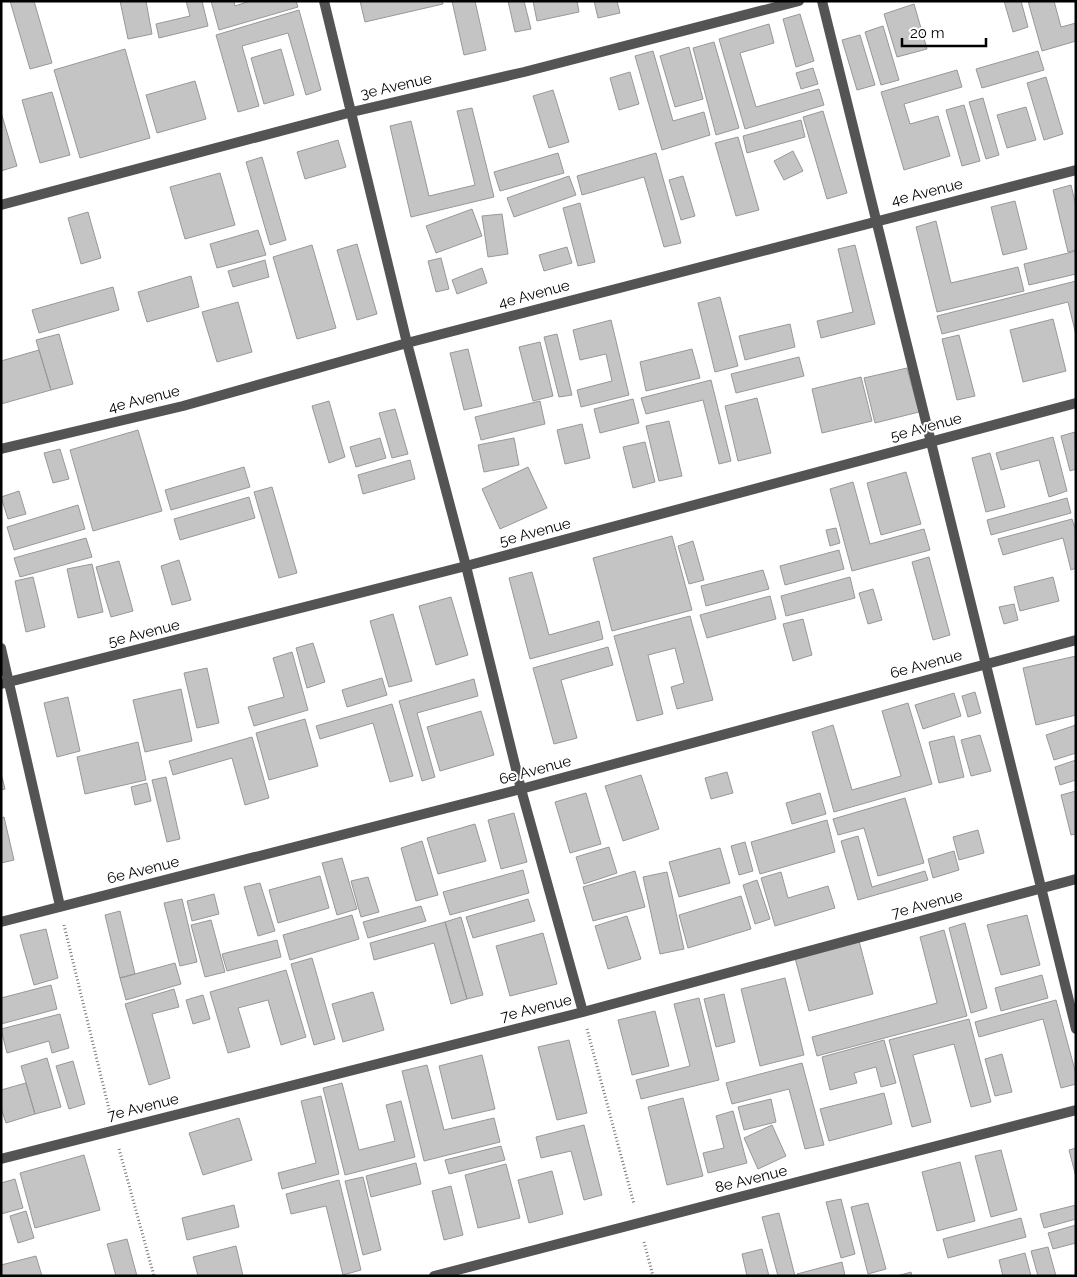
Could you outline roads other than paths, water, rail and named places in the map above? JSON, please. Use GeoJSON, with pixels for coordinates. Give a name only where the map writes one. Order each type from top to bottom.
{"type":"FeatureCollection","features":[{"type":"Feature","properties":{"kind":"street"},"geometry":{"type":"LineString","coordinates":[[324,1],[407,343],[466,566],[521,789],[583,1012]]}},
{"type":"Feature","properties":{"kind":"street","name":"3e Avenue"},"geometry":{"type":"LineString","coordinates":[[1,205],[352,112],[524,72],[799,1]]}},
{"type":"Feature","properties":{"kind":"street"},"geometry":{"type":"LineString","coordinates":[[822,1],[1076,1029]]}},
{"type":"Feature","properties":{"kind":"street","name":"4e Avenue"},"geometry":{"type":"LineString","coordinates":[[1,449],[183,406],[407,343],[1076,170]]}},
{"type":"Feature","properties":{"kind":"street","name":"5e Avenue"},"geometry":{"type":"LineString","coordinates":[[6,683],[466,566],[1076,403]]}},
{"type":"Feature","properties":{"kind":"street","name":"6e Avenue"},"geometry":{"type":"LineString","coordinates":[[1,922],[521,789],[1076,640]]}},
{"type":"Feature","properties":{"kind":"street"},"geometry":{"type":"LineString","coordinates":[[1,648],[6,683],[60,906]]}},
{"type":"Feature","properties":{"kind":"street","name":"7e Avenue"},"geometry":{"type":"LineString","coordinates":[[1,1159],[583,1012],[1076,880]]}},
{"type":"Feature","properties":{"kind":"street","name":"8e Avenue"},"geometry":{"type":"LineString","coordinates":[[434,1276],[1076,1110]]}}]}
